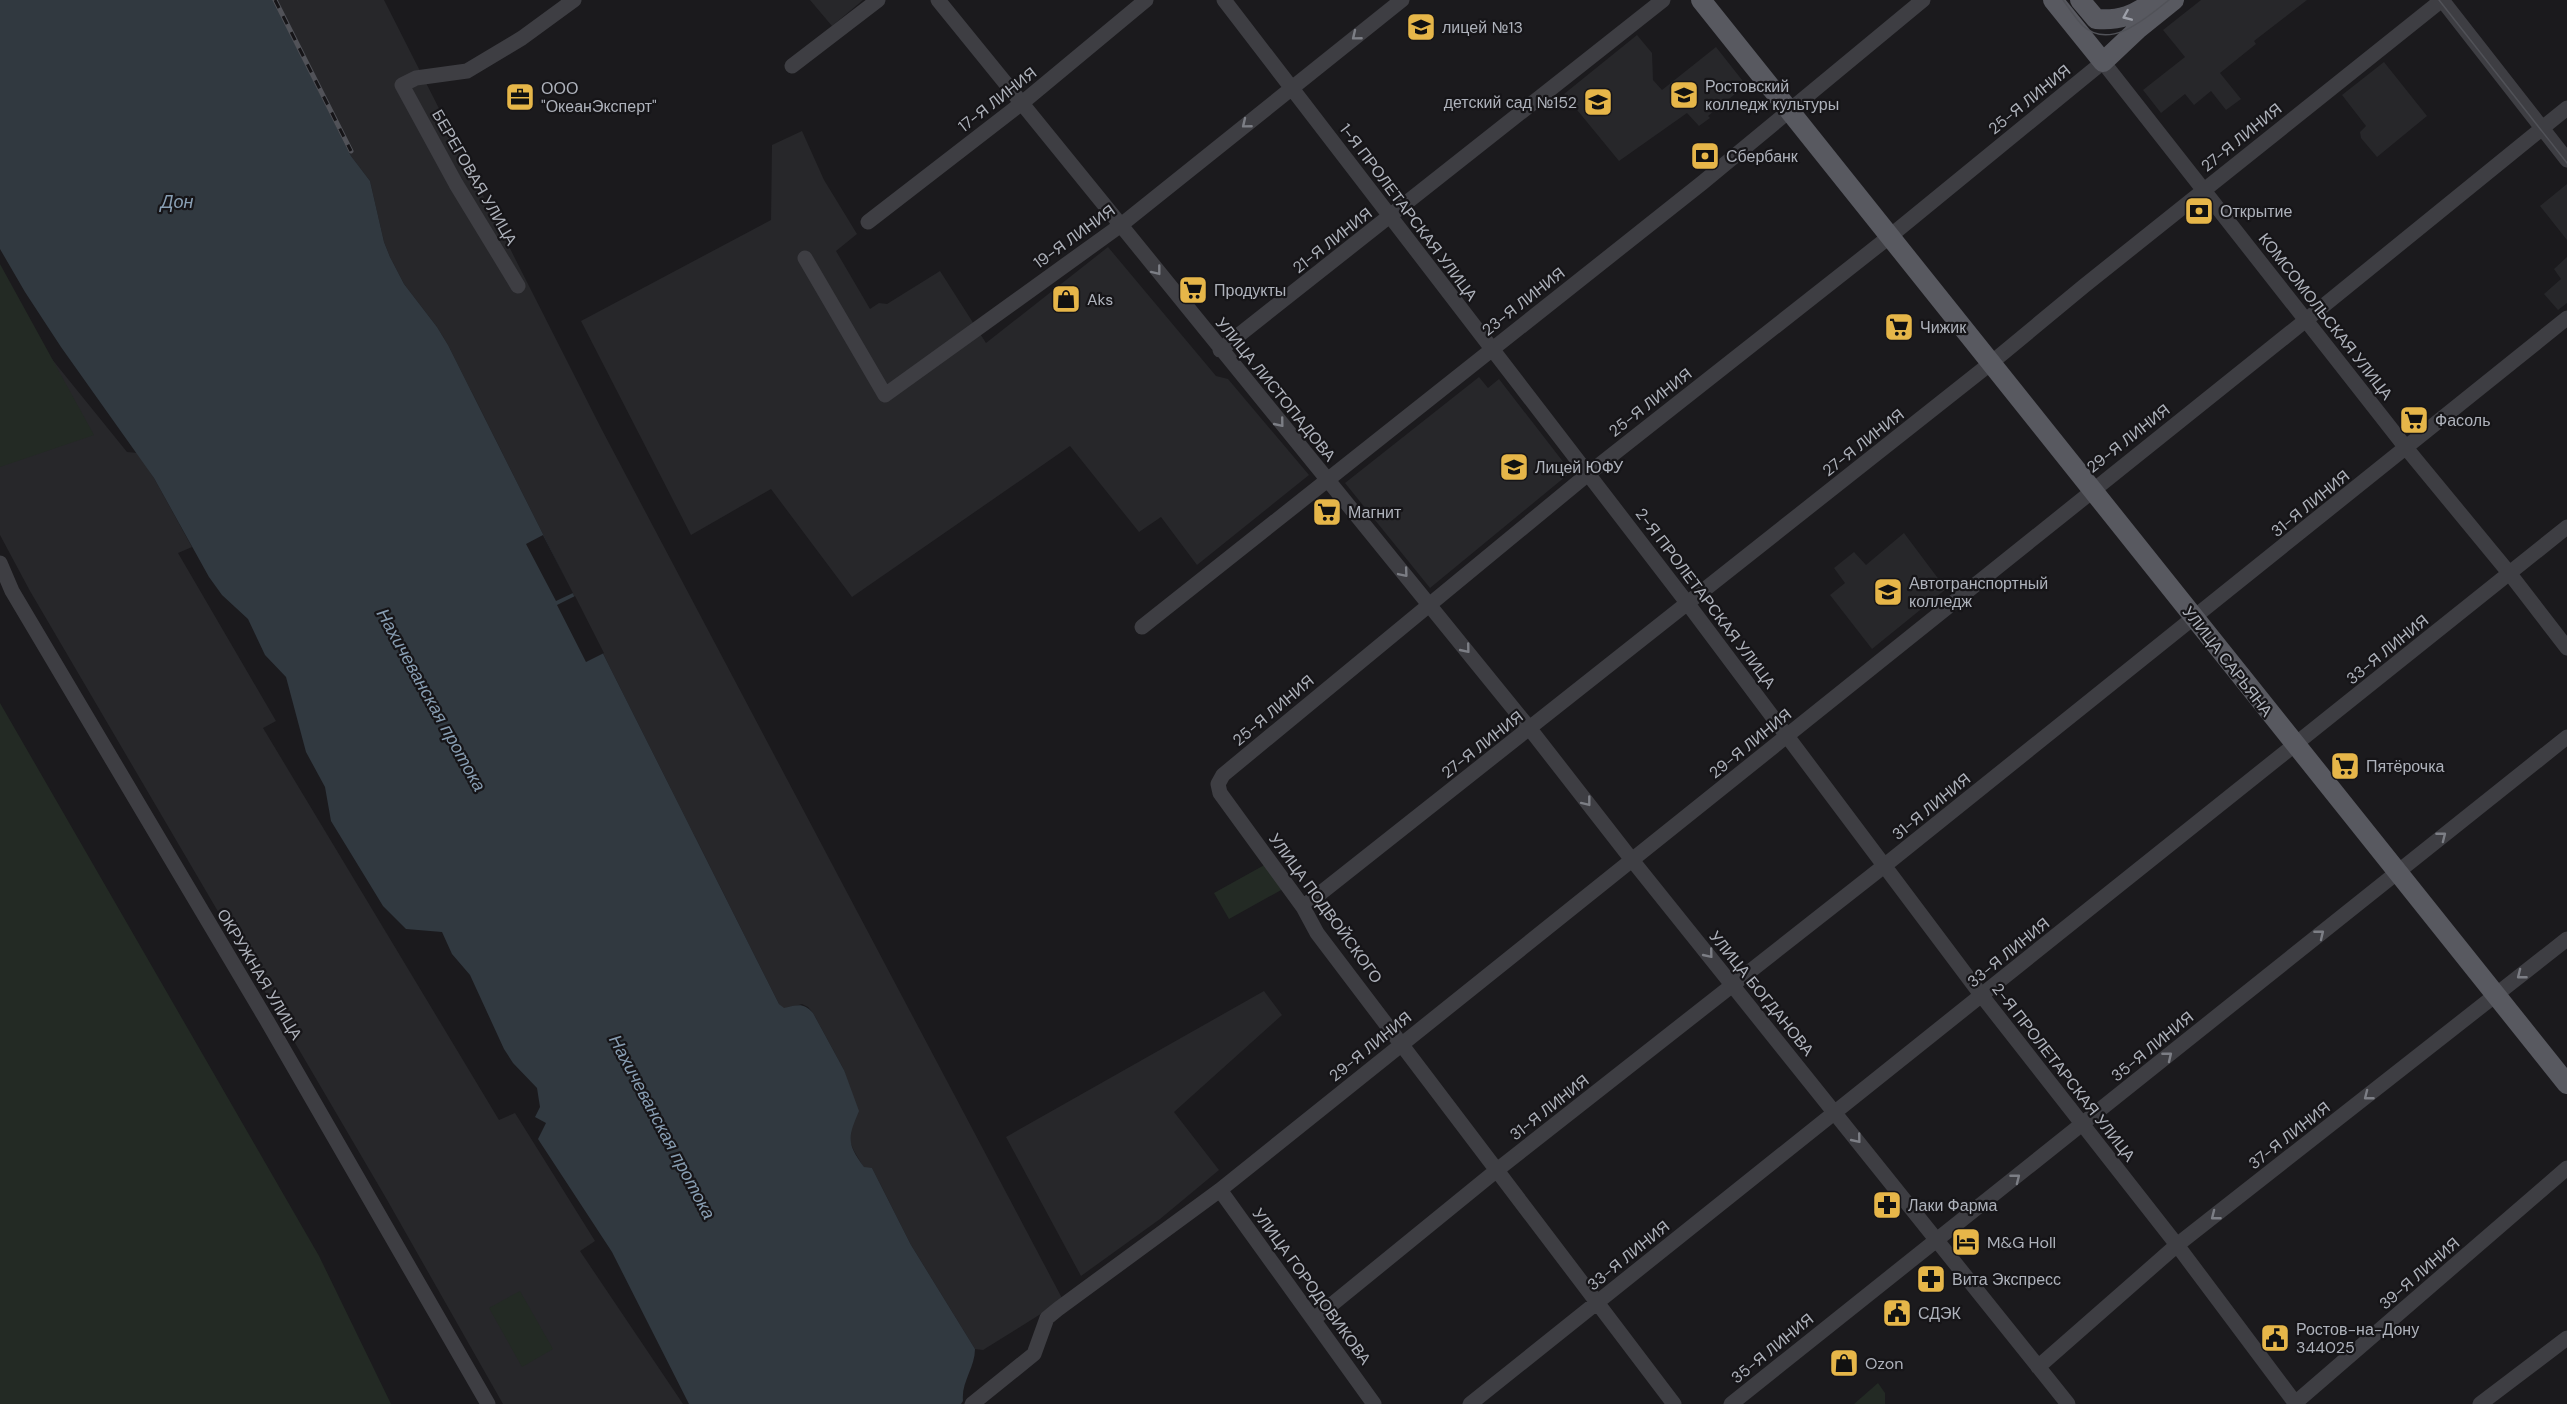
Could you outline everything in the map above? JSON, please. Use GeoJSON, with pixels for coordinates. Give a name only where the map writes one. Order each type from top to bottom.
{"type":"FeatureCollection","features":[{"type":"Feature","properties":{"kind":"main road","name":"УЛИЦА САРЬЯНА"},"geometry":{"type":"LineString","coordinates":[[1701,0],[2294,746],[2567,1084]]}},
{"type":"Feature","properties":{"kind":"main road"},"geometry":{"type":"LineString","coordinates":[[2053,0],[2103,62]]}},
{"type":"Feature","properties":{"kind":"main road"},"geometry":{"type":"LineString","coordinates":[[2080,0],[2096,19],[2095,38],[2103,62]]}},
{"type":"Feature","properties":{"kind":"main road"},"geometry":{"type":"LineString","coordinates":[[2096,19],[2114,21],[2126,17],[2154,0]]}},
{"type":"Feature","properties":{"kind":"main road"},"geometry":{"type":"LineString","coordinates":[[2103,62],[2138,29],[2174,0]]}},
{"type":"Feature","properties":{"kind":"street","name":"БЕРЕГОВАЯ УЛИЦА"},"geometry":{"type":"LineString","coordinates":[[518,286],[456,184],[402,85],[416,78],[466,71],[522,38],[574,0]]}},
{"type":"Feature","properties":{"kind":"street"},"geometry":{"type":"LineString","coordinates":[[792,66],[878,0]]}},
{"type":"Feature","properties":{"kind":"street","name":"УЛИЦА ЛИСТОПАДОВА"},"geometry":{"type":"LineString","coordinates":[[938,0],[1220,350],[1429,604]]}},
{"type":"Feature","properties":{"kind":"street","name":"17-Я ЛИНИЯ"},"geometry":{"type":"LineString","coordinates":[[868,222],[1022,103],[1146,0]]}},
{"type":"Feature","properties":{"kind":"street","name":"1-Я ПРОЛЕТАРСКАЯ УЛИЦА"},"geometry":{"type":"LineString","coordinates":[[1224,0],[1588,474]]}},
{"type":"Feature","properties":{"kind":"street","name":"19-Я ЛИНИЯ"},"geometry":{"type":"LineString","coordinates":[[806,258],[885,395],[1121,225],[1402,0]]}},
{"type":"Feature","properties":{"kind":"street","name":"21-Я ЛИНИЯ"},"geometry":{"type":"LineString","coordinates":[[1220,350],[1663,0]]}},
{"type":"Feature","properties":{"kind":"street","name":"23-Я ЛИНИЯ"},"geometry":{"type":"LineString","coordinates":[[1142,627],[1790,112],[1923,0]]}},
{"type":"Feature","properties":{"kind":"street"},"geometry":{"type":"LineString","coordinates":[[2442,0],[2567,160]]}},
{"type":"Feature","properties":{"kind":"street","name":"27-Я ЛИНИЯ"},"geometry":{"type":"LineString","coordinates":[[1303,907],[1991,363],[2442,0]]}},
{"type":"Feature","properties":{"kind":"street","name":"КОМСОМОЛЬСКАЯ УЛИЦА"},"geometry":{"type":"LineString","coordinates":[[2103,62],[2407,449],[2510,574],[2567,648]]}},
{"type":"Feature","properties":{"kind":"street","name":"25-Я ЛИНИЯ"},"geometry":{"type":"LineString","coordinates":[[1223,775],[1588,474],[1889,237],[2103,62]]}},
{"type":"Feature","properties":{"kind":"street","name":"29-Я ЛИНИЯ"},"geometry":{"type":"LineString","coordinates":[[972,1404],[1034,1354],[1047,1318],[1220,1190],[2306,320],[2567,108]]}},
{"type":"Feature","properties":{"kind":"street","name":"31-Я ЛИНИЯ"},"geometry":{"type":"LineString","coordinates":[[1314,1319],[1497,1170],[1734,985],[2407,449],[2567,318]]}},
{"type":"Feature","properties":{"kind":"street","name":"2-Я ПРОЛЕТАРСКАЯ УЛИЦА"},"geometry":{"type":"LineString","coordinates":[[1588,474],[1982,996],[2177,1245],[2295,1404]]}},
{"type":"Feature","properties":{"kind":"street","name":"33-Я ЛИНИЯ"},"geometry":{"type":"LineString","coordinates":[[1470,1404],[2567,528]]}},
{"type":"Feature","properties":{"kind":"street","name":"ОКРУЖНАЯ УЛИЦА"},"geometry":{"type":"LineString","coordinates":[[0,563],[12,591],[266,1019],[488,1404]]}},
{"type":"Feature","properties":{"kind":"street","name":"УЛИЦА БОГДАНОВА"},"geometry":{"type":"LineString","coordinates":[[1429,604],[2068,1404]]}},
{"type":"Feature","properties":{"kind":"street","name":"35-Я ЛИНИЯ"},"geometry":{"type":"LineString","coordinates":[[1731,1404],[2567,737]]}},
{"type":"Feature","properties":{"kind":"street","name":"УЛИЦА ПОДВОЙСКОГО"},"geometry":{"type":"LineString","coordinates":[[1223,775],[1218,784],[1220,793],[1303,907],[1317,933],[1402,1042],[1674,1404]]}},
{"type":"Feature","properties":{"kind":"street","name":"37-Я ЛИНИЯ"},"geometry":{"type":"LineString","coordinates":[[2038,1367],[2177,1245],[2567,939]]}},
{"type":"Feature","properties":{"kind":"street","name":"39-Я ЛИНИЯ"},"geometry":{"type":"LineString","coordinates":[[2295,1404],[2567,1168]]}},
{"type":"Feature","properties":{"kind":"street","name":"УЛИЦА ГОРОДОВИКОВА"},"geometry":{"type":"LineString","coordinates":[[1220,1190],[1374,1404]]}},
{"type":"Feature","properties":{"kind":"street"},"geometry":{"type":"LineString","coordinates":[[2480,1404],[2567,1338]]}},
{"type":"Feature","properties":{"kind":"shaded area"},"geometry":{"type":"Polygon","coordinates":[[[273,0],[384,0],[602,430],[1063,1300],[983,1350],[975,1349],[911,1245],[872,1168],[864,1168],[854,1151],[850,1142],[844,1070],[808,1007],[802,1004],[784,1009],[779,1004],[448,345],[404,284],[390,257],[384,242],[370,181],[351,156],[273,0]]]}},
{"type":"Feature","properties":{"kind":"shaded area"},"geometry":{"type":"Polygon","coordinates":[[[810,0],[863,0],[832,26],[810,0]]]}},
{"type":"Feature","properties":{"kind":"shaded area"},"geometry":{"type":"Polygon","coordinates":[[[2201,0],[2307,0],[2254,41],[2256,44],[2220,73],[2241,99],[2226,110],[2211,91],[2194,105],[2185,94],[2161,113],[2143,90],[2185,57],[2163,30],[2201,0]]]}},
{"type":"Feature","properties":{"kind":"shaded area"},"geometry":{"type":"Polygon","coordinates":[[[1637,35],[1652,53],[1653,80],[1662,90],[1716,47],[1746,85],[1699,126],[1687,113],[1619,161],[1564,94],[1637,35]]]}},
{"type":"Feature","properties":{"kind":"shaded area"},"geometry":{"type":"Polygon","coordinates":[[[2384,62],[2427,116],[2377,157],[2361,138],[2360,132],[2366,126],[2342,95],[2384,62]]]}},
{"type":"Feature","properties":{"kind":"shaded area"},"geometry":{"type":"Polygon","coordinates":[[[802,131],[824,180],[857,234],[836,251],[870,309],[879,303],[887,304],[940,271],[986,343],[1108,247],[1216,376],[1228,379],[1309,475],[1197,565],[1161,517],[1139,532],[1070,446],[852,597],[771,489],[691,535],[581,321],[771,220],[772,145],[802,131]]]}},
{"type":"Feature","properties":{"kind":"shaded area"},"geometry":{"type":"Polygon","coordinates":[[[2567,184],[2567,240],[2540,206],[2567,184]]]}},
{"type":"Feature","properties":{"kind":"shaded area"},"geometry":{"type":"Polygon","coordinates":[[[2567,257],[2567,303],[2558,310],[2544,294],[2561,279],[2554,269],[2567,257]]]}},
{"type":"Feature","properties":{"kind":"shaded area"},"geometry":{"type":"Polygon","coordinates":[[[0,264],[94,435],[0,467],[0,264]]]}},
{"type":"Feature","properties":{"kind":"shaded area"},"geometry":{"type":"Polygon","coordinates":[[[0,295],[127,452],[138,453],[154,478],[192,547],[178,553],[276,721],[263,728],[499,1120],[515,1113],[595,1241],[580,1251],[683,1404],[503,1404],[386,1198],[30,591],[0,535],[0,295]]]}},
{"type":"Feature","properties":{"kind":"shaded area"},"geometry":{"type":"Polygon","coordinates":[[[1479,377],[1488,388],[1499,379],[1571,472],[1430,588],[1345,483],[1479,377]]]}},
{"type":"Feature","properties":{"kind":"shaded area","name":"Автотранспортный колледж"},"geometry":{"type":"Polygon","coordinates":[[[1904,533],[1946,589],[1872,649],[1830,595],[1845,583],[1834,568],[1854,552],[1866,565],[1904,533]]]}},
{"type":"Feature","properties":{"kind":"shaded area"},"geometry":{"type":"Polygon","coordinates":[[[0,703],[319,1256],[391,1404],[0,1404],[0,703]]]}},
{"type":"Feature","properties":{"kind":"shaded area"},"geometry":{"type":"Polygon","coordinates":[[[1268,863],[1283,889],[1229,919],[1214,893],[1268,863]]]}},
{"type":"Feature","properties":{"kind":"shaded area"},"geometry":{"type":"Polygon","coordinates":[[[1264,991],[1282,1015],[1174,1112],[1219,1170],[1160,1219],[1081,1276],[1006,1137],[1264,991]]]}},
{"type":"Feature","properties":{"kind":"shaded area"},"geometry":{"type":"Polygon","coordinates":[[[520,1291],[553,1349],[522,1367],[489,1308],[520,1291]]]}},
{"type":"Feature","properties":{"kind":"shaded area"},"geometry":{"type":"Polygon","coordinates":[[[1878,1383],[1885,1393],[1885,1404],[1854,1404],[1878,1383]]]}},
{"type":"Feature","properties":{"kind":"water","name":"Дон"},"geometry":{"type":"Polygon","coordinates":[[[0,0],[273,0],[351,156],[370,181],[384,242],[390,257],[404,284],[448,345],[779,1004],[784,1008],[803,1006],[813,1013],[844,1070],[859,1111],[851,1134],[854,1152],[864,1167],[872,1168],[911,1245],[975,1349],[961,1404],[689,1404],[612,1252],[538,1139],[546,1123],[535,1117],[540,1107],[537,1088],[513,1063],[504,1049],[470,975],[452,954],[442,932],[406,929],[383,906],[331,821],[325,787],[306,752],[286,677],[265,655],[248,619],[222,595],[209,577],[154,478],[61,347],[0,249],[0,0]]]}},
{"type":"Feature","properties":{"kind":"pier"},"geometry":{"type":"Polygon","coordinates":[[[543,535],[573,593],[556,601],[526,544],[543,535]]]}},
{"type":"Feature","properties":{"kind":"pier"},"geometry":{"type":"Polygon","coordinates":[[[575,596],[604,653],[586,662],[557,605],[575,596]]]}},
{"type":"Feature","properties":{"kind":"tram line"},"geometry":{"type":"LineString","coordinates":[[2063,0],[2083,26],[2094,33],[2105,35],[2128,29],[2169,0]]}},
{"type":"Feature","properties":{"kind":"tram line"},"geometry":{"type":"LineString","coordinates":[[2439,0],[2567,163]]}},
{"type":"Feature","properties":{"kind":"railway"},"geometry":{"type":"LineString","coordinates":[[275,0],[351,151]]}},
{"type":"Feature","properties":{"kind":"place","name":"лицей №13"},"geometry":{"type":"Point","coordinates":[1421,27]}},
{"type":"Feature","properties":{"kind":"place","name":"Ростовский колледж культуры"},"geometry":{"type":"Point","coordinates":[1684,95]}},
{"type":"Feature","properties":{"kind":"place","name":"ООО \"ОкеанЭксперт\""},"geometry":{"type":"Point","coordinates":[520,97]}},
{"type":"Feature","properties":{"kind":"place","name":"детский сад №152"},"geometry":{"type":"Point","coordinates":[1598,102]}},
{"type":"Feature","properties":{"kind":"place","name":"Сбербанк"},"geometry":{"type":"Point","coordinates":[1705,156]}},
{"type":"Feature","properties":{"kind":"place","name":"Открытие"},"geometry":{"type":"Point","coordinates":[2199,211]}},
{"type":"Feature","properties":{"kind":"place","name":"Продукты"},"geometry":{"type":"Point","coordinates":[1193,290]}},
{"type":"Feature","properties":{"kind":"place","name":"Aks"},"geometry":{"type":"Point","coordinates":[1066,299]}},
{"type":"Feature","properties":{"kind":"place","name":"Чижик"},"geometry":{"type":"Point","coordinates":[1899,327]}},
{"type":"Feature","properties":{"kind":"place","name":"Фасоль"},"geometry":{"type":"Point","coordinates":[2414,420]}},
{"type":"Feature","properties":{"kind":"place","name":"Лицей ЮФУ"},"geometry":{"type":"Point","coordinates":[1514,467]}},
{"type":"Feature","properties":{"kind":"place","name":"Магнит"},"geometry":{"type":"Point","coordinates":[1327,512]}},
{"type":"Feature","properties":{"kind":"place","name":"Автотранспортный колледж"},"geometry":{"type":"Point","coordinates":[1888,592]}},
{"type":"Feature","properties":{"kind":"place","name":"Пятёрочка"},"geometry":{"type":"Point","coordinates":[2345,766]}},
{"type":"Feature","properties":{"kind":"place","name":"Лаки Фарма"},"geometry":{"type":"Point","coordinates":[1887,1205]}},
{"type":"Feature","properties":{"kind":"place","name":"M&G Holl"},"geometry":{"type":"Point","coordinates":[1966,1242]}},
{"type":"Feature","properties":{"kind":"place","name":"Вита Экспресс"},"geometry":{"type":"Point","coordinates":[1931,1279]}},
{"type":"Feature","properties":{"kind":"place","name":"СДЭК"},"geometry":{"type":"Point","coordinates":[1897,1313]}},
{"type":"Feature","properties":{"kind":"place","name":"Ростов-на-Дону 344025"},"geometry":{"type":"Point","coordinates":[2275,1338]}},
{"type":"Feature","properties":{"kind":"place","name":"Ozon"},"geometry":{"type":"Point","coordinates":[1844,1363]}},
{"type":"Feature","properties":{"kind":"water label","name":"Нахичеванская протока"},"geometry":{"type":"Point","coordinates":[431,700]}},
{"type":"Feature","properties":{"kind":"water label","name":"Нахичеванская протока"},"geometry":{"type":"Point","coordinates":[662,1127]}}]}
